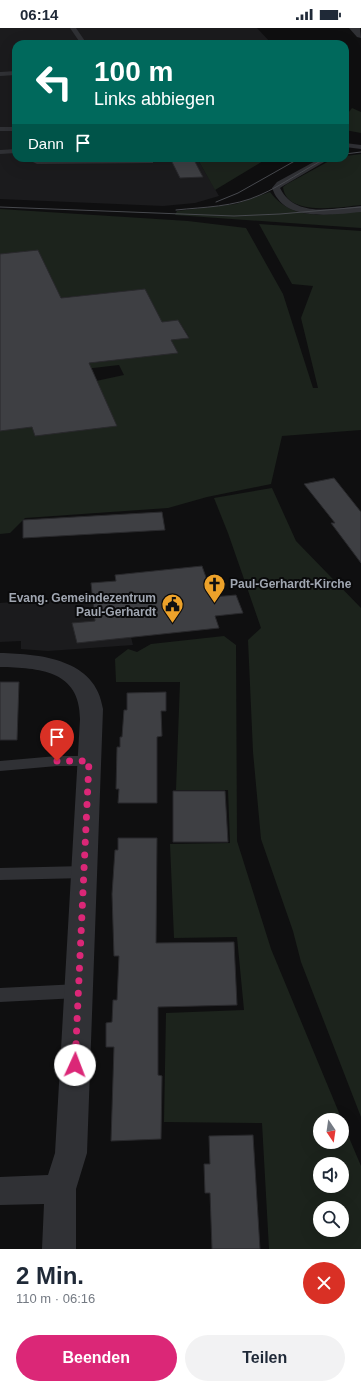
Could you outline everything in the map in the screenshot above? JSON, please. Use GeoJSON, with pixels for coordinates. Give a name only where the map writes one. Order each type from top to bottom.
{"type":"FeatureCollection","features":[{"type":"Feature","properties":{"kind":"street"},"geometry":{"type":"LineString","coordinates":[[354,28],[361,35]]}},
{"type":"Feature","properties":{"kind":"street"},"geometry":{"type":"LineString","coordinates":[[0,660],[33,662],[53,666],[68,673],[81,683],[88,694],[92,712],[71,1153],[60,1189],[59,1249]]}},
{"type":"Feature","properties":{"kind":"street"},"geometry":{"type":"LineString","coordinates":[[0,1191],[60,1189]]}},
{"type":"Feature","properties":{"kind":"lane"},"geometry":{"type":"LineString","coordinates":[[73,28],[81,40]]}},
{"type":"Feature","properties":{"kind":"lane"},"geometry":{"type":"LineString","coordinates":[[4,74],[11,80]]}},
{"type":"Feature","properties":{"kind":"lane"},"geometry":{"type":"LineString","coordinates":[[0,129],[12,129]]}},
{"type":"Feature","properties":{"kind":"lane"},"geometry":{"type":"LineString","coordinates":[[349,146],[361,147]]}},
{"type":"Feature","properties":{"kind":"lane"},"geometry":{"type":"LineString","coordinates":[[0,152],[12,151]]}},
{"type":"Feature","properties":{"kind":"lane"},"geometry":{"type":"LineString","coordinates":[[349,154],[361,152]]}},
{"type":"Feature","properties":{"kind":"lane"},"geometry":{"type":"LineString","coordinates":[[320,162],[280,184],[276,188],[279,198],[292,207],[312,212],[361,209]]}},
{"type":"Feature","properties":{"kind":"lane"},"geometry":{"type":"LineString","coordinates":[[0,766],[57,761],[89,761]]}},
{"type":"Feature","properties":{"kind":"lane"},"geometry":{"type":"LineString","coordinates":[[0,874],[84,872]]}},
{"type":"Feature","properties":{"kind":"lane"},"geometry":{"type":"LineString","coordinates":[[0,995],[78,991]]}},
{"type":"Feature","properties":{"kind":"shaded area"},"geometry":{"type":"Polygon","coordinates":[[[0,28],[257,28],[268,40],[12,40],[12,162],[199,162],[219,196],[195,203],[163,206],[0,199],[0,28]]]}},
{"type":"Feature","properties":{"kind":"shaded area"},"geometry":{"type":"Polygon","coordinates":[[[352,108],[361,112],[361,133],[349,131],[349,112],[352,108]]]}},
{"type":"Feature","properties":{"kind":"shaded area"},"geometry":{"type":"Polygon","coordinates":[[[361,154],[361,205],[316,208],[294,203],[286,196],[283,187],[287,184],[327,162],[349,162],[349,156],[361,154]]]}},
{"type":"Feature","properties":{"kind":"shaded area"},"geometry":{"type":"Polygon","coordinates":[[[199,162],[261,162],[215,190],[199,162]]]}},
{"type":"Feature","properties":{"kind":"shaded area"},"geometry":{"type":"Polygon","coordinates":[[[270,192],[279,202],[300,212],[312,214],[336,214],[361,211],[361,228],[175,215],[177,211],[236,204],[270,192]]]}},
{"type":"Feature","properties":{"kind":"shaded area"},"geometry":{"type":"Polygon","coordinates":[[[0,209],[188,221],[246,228],[283,294],[313,388],[318,388],[301,318],[313,286],[292,284],[259,224],[361,231],[361,430],[282,436],[271,484],[207,497],[168,508],[25,518],[10,533],[0,534],[0,431],[32,427],[35,436],[117,426],[96,381],[124,375],[119,365],[76,370],[74,365],[177,353],[171,340],[189,337],[178,320],[162,322],[145,289],[48,299],[54,283],[38,250],[0,254],[0,209]]]}},
{"type":"Feature","properties":{"kind":"shaded area"},"geometry":{"type":"Polygon","coordinates":[[[272,488],[296,541],[361,608],[361,1117],[301,962],[293,931],[261,839],[253,752],[248,640],[261,628],[228,533],[214,498],[272,488]]]}},
{"type":"Feature","properties":{"kind":"shaded area"},"geometry":{"type":"Polygon","coordinates":[[[120,594],[133,645],[48,651],[21,649],[21,641],[0,642],[0,603],[120,594]]]}},
{"type":"Feature","properties":{"kind":"shaded area"},"geometry":{"type":"Polygon","coordinates":[[[224,636],[236,645],[237,841],[271,949],[339,1113],[313,1113],[313,1149],[349,1149],[349,1138],[361,1166],[361,1249],[269,1249],[262,1123],[164,1122],[166,1013],[244,1010],[237,937],[174,938],[170,844],[230,843],[228,790],[176,790],[180,682],[116,682],[115,659],[128,649],[137,652],[151,644],[224,636]]]}},
{"type":"Feature","properties":{"kind":"building"},"geometry":{"type":"Polygon","coordinates":[[[172,162],[195,162],[203,177],[180,178],[172,162]]]}},
{"type":"Feature","properties":{"kind":"building"},"geometry":{"type":"Polygon","coordinates":[[[38,250],[61,298],[145,289],[162,322],[178,320],[189,338],[171,340],[178,353],[89,363],[117,426],[35,436],[32,427],[0,431],[0,254],[38,250]]]}},
{"type":"Feature","properties":{"kind":"building"},"geometry":{"type":"Polygon","coordinates":[[[334,478],[361,512],[361,563],[331,523],[335,523],[304,484],[334,478]]]}},
{"type":"Feature","properties":{"kind":"building"},"geometry":{"type":"Polygon","coordinates":[[[162,512],[165,530],[23,538],[23,520],[162,512]]]}},
{"type":"Feature","properties":{"kind":"building"},"geometry":{"type":"Polygon","coordinates":[[[202,566],[213,597],[236,595],[243,613],[215,616],[219,628],[77,643],[72,623],[95,621],[91,583],[116,581],[115,575],[202,566]]]}},
{"type":"Feature","properties":{"kind":"building"},"geometry":{"type":"Polygon","coordinates":[[[0,682],[19,682],[17,740],[0,740],[0,682]]]}},
{"type":"Feature","properties":{"kind":"building"},"geometry":{"type":"Polygon","coordinates":[[[166,692],[166,711],[161,711],[162,736],[157,737],[157,803],[118,803],[119,789],[116,789],[117,747],[120,747],[120,737],[122,737],[124,710],[127,710],[127,693],[166,692]]]}},
{"type":"Feature","properties":{"kind":"building"},"geometry":{"type":"Polygon","coordinates":[[[173,791],[225,791],[228,842],[173,842],[173,791]]]}},
{"type":"Feature","properties":{"kind":"building"},"geometry":{"type":"Polygon","coordinates":[[[118,838],[157,838],[156,943],[234,942],[237,1005],[158,1007],[158,1075],[162,1076],[161,1139],[111,1141],[114,1047],[106,1047],[106,1023],[112,1022],[113,1000],[117,1000],[119,956],[114,956],[112,894],[115,850],[118,850],[118,838]]]}},
{"type":"Feature","properties":{"kind":"building"},"geometry":{"type":"Polygon","coordinates":[[[253,1135],[260,1249],[212,1249],[210,1193],[205,1193],[204,1164],[210,1164],[209,1136],[253,1135]]]}},
{"type":"Feature","properties":{"kind":"tram line"},"geometry":{"type":"LineString","coordinates":[[349,154],[361,152]]}},
{"type":"Feature","properties":{"kind":"tram line"},"geometry":{"type":"LineString","coordinates":[[216,202],[238,193],[293,162]]}},
{"type":"Feature","properties":{"kind":"tram line"},"geometry":{"type":"LineString","coordinates":[[176,210],[219,206],[250,199],[277,187],[319,162]]}},
{"type":"Feature","properties":{"kind":"tram line"},"geometry":{"type":"LineString","coordinates":[[0,207],[234,216],[280,214],[361,207]]}},
{"type":"Feature","properties":{"kind":"place","name":"Paul-Gerhardt-Kirche"},"geometry":{"type":"Point","coordinates":[215,604]}},
{"type":"Feature","properties":{"kind":"place","name":"Evang. Gemeindezentrum Paul-Gerhardt"},"geometry":{"type":"Point","coordinates":[172,624]}},
{"type":"Feature","properties":{"kind":"route"},"geometry":{"type":"LineString","coordinates":[[57,761],[89,761],[75,1065]]}}]}
